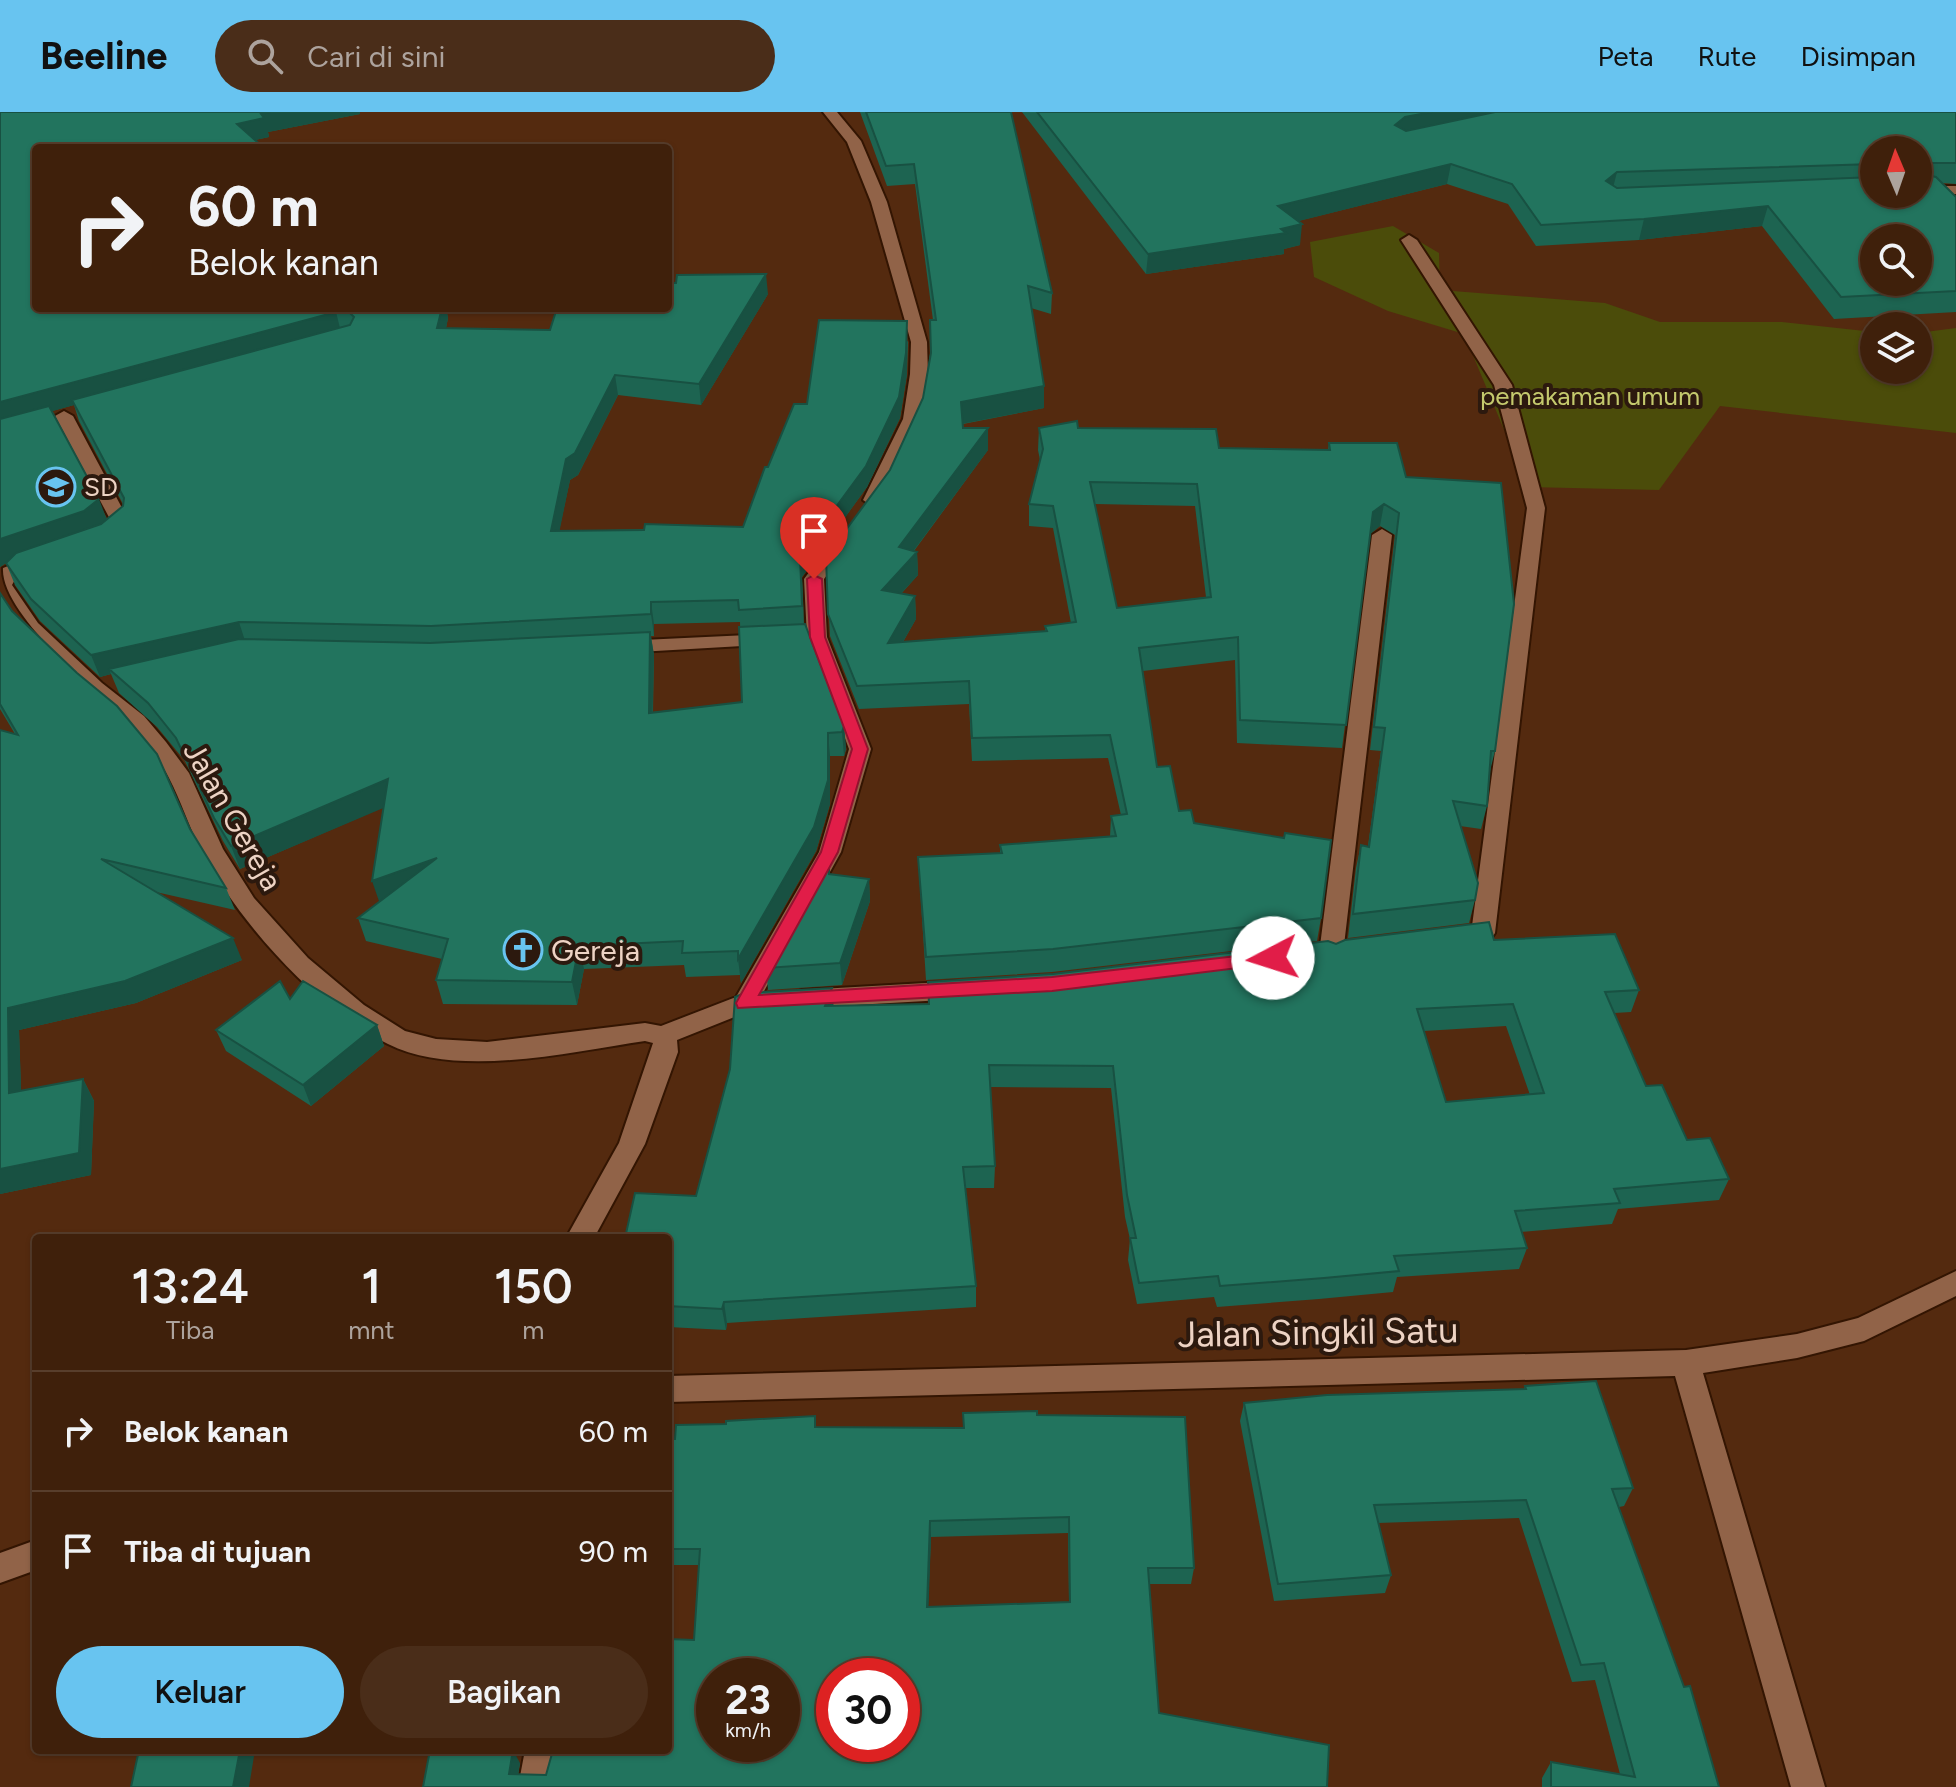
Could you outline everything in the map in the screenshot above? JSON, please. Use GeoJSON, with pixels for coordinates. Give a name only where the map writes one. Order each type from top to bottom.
{"type":"FeatureCollection","features":[{"type":"Feature","properties":{"kind":"street"},"geometry":{"type":"LineString","coordinates":[[745,1003],[830,852],[860,749],[802,638],[814,579],[879,490],[912,419],[919,374],[919,342],[879,202],[854,141],[830,112]]}},
{"type":"Feature","properties":{"kind":"street"},"geometry":{"type":"LineString","coordinates":[[1932,190],[1956,190]]}},
{"type":"Feature","properties":{"kind":"street"},"geometry":{"type":"LineString","coordinates":[[1409,240],[1503,385],[1536,508],[1483,933],[1442,939]]}},
{"type":"Feature","properties":{"kind":"street"},"geometry":{"type":"LineString","coordinates":[[65,416],[120,521],[111,534],[87,544]]}},
{"type":"Feature","properties":{"kind":"street"},"geometry":{"type":"LineString","coordinates":[[1331,954],[1382,535]]}},
{"type":"Feature","properties":{"kind":"street","name":"Jalan Gereja"},"geometry":{"type":"LineString","coordinates":[[58,554],[10,572],[2,585],[31,627],[95,688],[136,721],[178,773],[212,850],[246,904],[299,964],[355,1011],[397,1038],[436,1048],[487,1052],[645,1032],[662,1036]]}},
{"type":"Feature","properties":{"kind":"street"},"geometry":{"type":"LineString","coordinates":[[599,648],[802,638]]}},
{"type":"Feature","properties":{"kind":"street"},"geometry":{"type":"LineString","coordinates":[[95,688],[124,682]]}},
{"type":"Feature","properties":{"kind":"street"},"geometry":{"type":"LineString","coordinates":[[1302,956],[1357,950]]}},
{"type":"Feature","properties":{"kind":"street"},"geometry":{"type":"LineString","coordinates":[[582,1234],[632,1144],[665,1052],[666,1043],[662,1036],[745,1003],[976,989]]}},
{"type":"Feature","properties":{"kind":"street","name":"Jalan Singkil Satu"},"geometry":{"type":"LineString","coordinates":[[672,1389],[1686,1363],[1797,1346],[1864,1329],[1956,1283]]}},
{"type":"Feature","properties":{"kind":"street"},"geometry":{"type":"LineString","coordinates":[[1686,1363],[1808,1787]]}},
{"type":"Feature","properties":{"kind":"street"},"geometry":{"type":"LineString","coordinates":[[0,1568],[32,1556]]}},
{"type":"Feature","properties":{"kind":"street"},"geometry":{"type":"LineString","coordinates":[[535,1787],[541,1754]]}},
{"type":"Feature","properties":{"kind":"green space","name":"pemakaman umum"},"geometry":{"type":"Polygon","coordinates":[[[1393,226],[1439,253],[1440,290],[1605,303],[1660,322],[1782,322],[1860,330],[1860,384],[1932,384],[1932,331],[1956,328],[1956,433],[1720,406],[1659,490],[1528,487],[1464,334],[1388,311],[1314,277],[1310,242],[1393,226]]]}},
{"type":"Feature","properties":{"kind":"building"},"geometry":{"type":"Polygon","coordinates":[[[0,112],[270,112],[261,114],[264,118],[237,124],[260,144],[32,144],[32,312],[336,312],[0,402],[0,112]]]}},
{"type":"Feature","properties":{"kind":"building"},"geometry":{"type":"Polygon","coordinates":[[[866,112],[1011,112],[1052,293],[1028,286],[1044,386],[961,402],[963,428],[988,428],[899,547],[917,552],[882,590],[915,596],[888,643],[1047,631],[1045,626],[1076,622],[1053,506],[1029,504],[1043,449],[1039,428],[1077,421],[1078,428],[1216,429],[1219,448],[1330,450],[1329,443],[1397,443],[1406,477],[1501,483],[1514,604],[1495,751],[1491,751],[1487,806],[1453,801],[1478,883],[1475,900],[1353,914],[1361,845],[1369,847],[1385,728],[1374,727],[1399,513],[1384,504],[1373,512],[1346,725],[1240,720],[1238,637],[1139,648],[1157,767],[1170,766],[1179,811],[1191,810],[1194,823],[1284,838],[1285,833],[1331,840],[1321,918],[1053,949],[926,957],[918,857],[1002,853],[1000,845],[1116,836],[1111,816],[1127,814],[1110,735],[972,738],[969,681],[857,686],[828,614],[826,557],[890,470],[923,398],[931,353],[930,320],[936,320],[914,164],[886,166],[866,112]],[[1090,482],[1117,608],[1211,597],[1197,484],[1090,482]]]}},
{"type":"Feature","properties":{"kind":"building"},"geometry":{"type":"Polygon","coordinates":[[[1037,112],[1432,112],[1405,117],[1395,125],[1406,131],[1495,112],[1956,112],[1956,163],[1932,163],[1932,136],[1860,136],[1860,164],[1617,172],[1606,181],[1617,188],[1860,178],[1860,208],[1932,208],[1932,176],[1936,177],[1956,197],[1956,291],[1932,292],[1932,224],[1860,224],[1860,296],[1841,297],[1768,206],[1644,219],[1541,225],[1512,184],[1451,164],[1278,206],[1302,224],[1281,229],[1286,233],[1148,254],[1037,112]]]}},
{"type":"Feature","properties":{"kind":"building"},"geometry":{"type":"Polygon","coordinates":[[[766,274],[699,384],[615,375],[575,453],[566,459],[551,531],[644,530],[645,524],[743,527],[765,467],[768,467],[794,404],[807,404],[819,320],[907,321],[906,353],[899,397],[866,466],[800,556],[802,606],[739,610],[738,600],[651,602],[651,614],[431,626],[239,622],[91,655],[31,599],[6,563],[16,553],[101,524],[123,506],[124,498],[72,400],[350,325],[354,317],[349,312],[441,312],[437,328],[550,330],[556,312],[672,312],[672,283],[676,283],[677,275],[766,274]]]}},
{"type":"Feature","properties":{"kind":"building","name":"SD"},"geometry":{"type":"Polygon","coordinates":[[[49,406],[99,499],[84,511],[0,539],[0,419],[49,406]]]}},
{"type":"Feature","properties":{"kind":"building"},"geometry":{"type":"Polygon","coordinates":[[[0,593],[12,611],[117,706],[157,754],[190,829],[226,888],[101,859],[233,938],[125,981],[8,1008],[9,1093],[83,1079],[79,1153],[0,1169],[0,730],[18,735],[0,704],[0,593]]]}},
{"type":"Feature","properties":{"kind":"building"},"geometry":{"type":"Polygon","coordinates":[[[805,624],[844,726],[842,732],[828,733],[828,780],[814,827],[738,959],[738,951],[682,953],[683,941],[579,946],[572,982],[436,980],[448,939],[358,918],[437,858],[372,881],[388,779],[231,846],[214,818],[176,738],[148,703],[109,669],[239,639],[430,643],[650,632],[649,713],[742,702],[739,627],[805,624]]]}},
{"type":"Feature","properties":{"kind":"building"},"geometry":{"type":"Polygon","coordinates":[[[829,856],[829,874],[869,879],[840,963],[766,968],[829,856]]]}},
{"type":"Feature","properties":{"kind":"building"},"geometry":{"type":"Polygon","coordinates":[[[1489,922],[1494,940],[1615,934],[1639,990],[1605,992],[1646,1086],[1662,1085],[1687,1140],[1710,1138],[1729,1179],[1614,1189],[1620,1203],[1515,1211],[1527,1248],[1394,1256],[1399,1271],[1220,1286],[1218,1276],[1139,1283],[1130,1238],[1136,1238],[1127,1195],[1113,1066],[989,1065],[995,1166],[963,1167],[976,1286],[724,1302],[722,1309],[672,1306],[672,1234],[626,1234],[635,1193],[696,1196],[730,1069],[735,997],[745,993],[832,988],[825,1006],[929,1004],[928,982],[1053,974],[1328,941],[1336,944],[1345,940],[1489,922]],[[1513,1004],[1417,1009],[1446,1102],[1544,1093],[1513,1004]]]}},
{"type":"Feature","properties":{"kind":"building"},"geometry":{"type":"Polygon","coordinates":[[[280,981],[290,999],[303,981],[377,1025],[303,1085],[216,1030],[280,981]]]}},
{"type":"Feature","properties":{"kind":"building"},"geometry":{"type":"Polygon","coordinates":[[[1596,1381],[1633,1488],[1612,1489],[1684,1687],[1690,1686],[1719,1787],[1551,1787],[1551,1762],[1635,1777],[1604,1663],[1581,1665],[1526,1500],[1374,1505],[1391,1575],[1278,1584],[1244,1403],[1327,1395],[1526,1389],[1525,1386],[1596,1381]]]}},
{"type":"Feature","properties":{"kind":"building"},"geometry":{"type":"Polygon","coordinates":[[[1037,1411],[1037,1415],[1185,1417],[1194,1568],[1148,1568],[1159,1713],[1329,1745],[1327,1787],[423,1787],[429,1754],[512,1754],[509,1774],[546,1775],[552,1754],[672,1754],[672,1639],[694,1640],[700,1549],[672,1549],[672,1439],[675,1439],[676,1425],[815,1416],[815,1427],[964,1428],[963,1413],[1037,1411]],[[1069,1517],[930,1521],[927,1607],[1070,1602],[1069,1517]]]}},
{"type":"Feature","properties":{"kind":"building"},"geometry":{"type":"Polygon","coordinates":[[[138,1754],[239,1754],[233,1787],[131,1787],[138,1754]]]}},
{"type":"Feature","properties":{"kind":"place","name":"SD"},"geometry":{"type":"Point","coordinates":[56,487]}},
{"type":"Feature","properties":{"kind":"place","name":"Gereja"},"geometry":{"type":"Point","coordinates":[523,950]}},
{"type":"Feature","properties":{"kind":"route"},"geometry":{"type":"LineString","coordinates":[[814,579],[817,637],[860,749],[830,852],[745,1003],[1052,984],[1273,958]]}}]}
